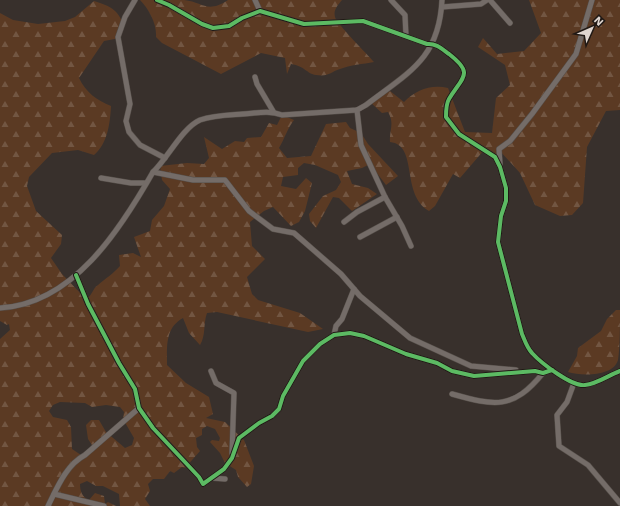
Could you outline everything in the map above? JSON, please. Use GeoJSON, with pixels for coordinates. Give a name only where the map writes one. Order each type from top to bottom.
{"type":"FeatureCollection","features":[{"type":"Feature","properties":{"kind":"street"},"geometry":{"type":"LineString","coordinates":[[135,0],[124,17],[118,37],[130,104],[126,121],[129,132],[140,145],[165,158]]}},
{"type":"Feature","properties":{"kind":"street"},"geometry":{"type":"LineString","coordinates":[[157,0],[169,5],[202,24],[213,28],[229,26],[242,18],[260,11],[304,24],[363,21],[427,44],[434,44],[456,60],[463,67],[464,72],[459,87],[448,100],[446,117],[460,134],[495,158],[500,167]]}},
{"type":"Feature","properties":{"kind":"street"},"geometry":{"type":"LineString","coordinates":[[255,0],[260,11]]}},
{"type":"Feature","properties":{"kind":"street"},"geometry":{"type":"LineString","coordinates":[[391,0],[405,15],[406,36]]}},
{"type":"Feature","properties":{"kind":"street"},"geometry":{"type":"LineString","coordinates":[[398,0],[401,9]]}},
{"type":"Feature","properties":{"kind":"street"},"geometry":{"type":"LineString","coordinates":[[0,308],[17,307],[38,299],[63,286],[76,275],[96,256],[113,236],[153,172],[187,131],[199,120],[213,117],[273,111],[282,115],[357,110],[366,105],[423,59],[434,44],[439,27],[442,0]]}},
{"type":"Feature","properties":{"kind":"street"},"geometry":{"type":"LineString","coordinates":[[442,7],[481,4],[489,0],[510,23]]}},
{"type":"Feature","properties":{"kind":"street"},"geometry":{"type":"LineString","coordinates":[[592,0],[576,54],[532,114],[510,141],[499,149],[500,167],[506,188],[506,201],[498,230],[498,242],[525,343],[536,357],[552,370],[574,383],[587,385],[620,371]]}},
{"type":"Feature","properties":{"kind":"street"},"geometry":{"type":"LineString","coordinates":[[255,77],[257,84],[273,111]]}},
{"type":"Feature","properties":{"kind":"street"},"geometry":{"type":"LineString","coordinates":[[357,110],[361,146],[385,197],[397,217],[411,246]]}},
{"type":"Feature","properties":{"kind":"street"},"geometry":{"type":"LineString","coordinates":[[153,172],[193,180],[225,180],[249,211],[273,230],[294,233],[319,253],[354,289],[410,338],[471,366],[543,373],[552,370]]}},
{"type":"Feature","properties":{"kind":"street"},"geometry":{"type":"LineString","coordinates":[[101,178],[131,183],[146,183]]}},
{"type":"Feature","properties":{"kind":"street"},"geometry":{"type":"LineString","coordinates":[[344,222],[357,212],[385,197]]}},
{"type":"Feature","properties":{"kind":"street"},"geometry":{"type":"LineString","coordinates":[[360,237],[397,217]]}},
{"type":"Feature","properties":{"kind":"street"},"geometry":{"type":"LineString","coordinates":[[76,275],[88,304],[119,364],[135,389],[139,408],[153,428],[199,477],[203,484],[209,478],[216,476],[232,458],[239,438],[259,423],[272,416],[279,409],[283,396],[303,361],[320,344],[334,335],[350,333],[364,336],[406,354],[437,363],[452,371],[474,376],[533,372]]}},
{"type":"Feature","properties":{"kind":"street"},"geometry":{"type":"LineString","coordinates":[[334,335],[336,326],[342,319],[354,289]]}},
{"type":"Feature","properties":{"kind":"street"},"geometry":{"type":"LineString","coordinates":[[211,371],[216,383],[234,393],[232,458]]}},
{"type":"Feature","properties":{"kind":"street"},"geometry":{"type":"LineString","coordinates":[[452,394],[484,403],[508,401],[530,389],[543,373]]}},
{"type":"Feature","properties":{"kind":"street"},"geometry":{"type":"LineString","coordinates":[[574,383],[567,402],[557,416],[559,446],[588,465],[620,503]]}},
{"type":"Feature","properties":{"kind":"street"},"geometry":{"type":"LineString","coordinates":[[48,506],[76,460],[89,452],[139,408]]}},
{"type":"Feature","properties":{"kind":"street"},"geometry":{"type":"LineString","coordinates":[[209,478],[225,479]]}},
{"type":"Feature","properties":{"kind":"street"},"geometry":{"type":"LineString","coordinates":[[54,494],[104,506]]}},
{"type":"Feature","properties":{"kind":"green space"},"geometry":{"type":"Polygon","coordinates":[[[140,0],[184,0],[210,7],[228,0],[342,0],[336,8],[335,17],[346,32],[374,62],[348,66],[327,75],[313,74],[300,66],[291,64],[287,74],[285,58],[261,53],[221,74],[162,43],[156,37],[152,17],[140,0]]]}},
{"type":"Feature","properties":{"kind":"green space"},"geometry":{"type":"Polygon","coordinates":[[[529,0],[620,0],[620,110],[606,111],[587,147],[583,203],[572,215],[560,216],[535,205],[520,173],[499,150],[500,167],[485,149],[460,178],[453,174],[435,206],[429,211],[420,203],[415,193],[404,152],[399,145],[390,142],[391,120],[388,112],[382,113],[370,102],[390,91],[404,102],[414,94],[424,89],[436,87],[448,88],[465,132],[492,133],[496,98],[510,85],[505,65],[478,47],[483,38],[497,54],[524,51],[541,33],[529,0]]]}},
{"type":"Feature","properties":{"kind":"green space"},"geometry":{"type":"Polygon","coordinates":[[[94,1],[114,10],[120,17],[124,28],[120,38],[104,41],[79,78],[85,88],[92,95],[111,106],[107,132],[102,145],[94,155],[78,150],[52,153],[29,177],[27,186],[36,211],[62,235],[61,244],[51,258],[62,274],[86,299],[96,287],[120,266],[119,255],[133,253],[141,257],[134,237],[150,231],[152,220],[164,206],[170,189],[162,180],[160,166],[187,163],[204,164],[209,158],[204,137],[222,149],[235,141],[244,142],[247,138],[261,137],[269,123],[277,125],[282,115],[294,120],[279,148],[287,158],[311,156],[326,124],[346,122],[350,128],[361,133],[368,144],[398,176],[386,185],[370,164],[362,168],[347,171],[352,184],[368,188],[377,194],[352,211],[339,198],[333,197],[316,228],[310,221],[309,214],[323,196],[336,190],[341,182],[338,175],[315,165],[304,163],[298,168],[298,175],[283,177],[281,186],[296,189],[306,178],[312,183],[305,211],[299,222],[291,226],[273,207],[264,211],[250,222],[252,246],[265,259],[247,277],[252,294],[258,300],[300,313],[323,329],[308,332],[217,312],[207,313],[203,337],[200,345],[189,333],[183,318],[177,322],[170,332],[167,344],[167,365],[186,383],[209,397],[213,414],[206,418],[225,422],[244,440],[254,466],[251,484],[247,487],[238,477],[236,470],[225,463],[220,453],[210,442],[212,440],[219,441],[220,438],[215,429],[207,426],[202,429],[202,435],[196,438],[197,447],[200,451],[185,468],[182,467],[174,473],[170,471],[164,479],[153,479],[148,484],[150,491],[145,499],[150,506],[120,506],[119,494],[103,486],[96,486],[87,481],[80,484],[81,491],[85,497],[89,500],[95,493],[104,496],[105,504],[108,502],[116,506],[0,506],[0,339],[10,330],[9,324],[7,325],[0,321],[0,13],[13,20],[38,24],[65,21],[75,17],[94,1]],[[60,402],[53,405],[49,411],[53,417],[67,420],[71,427],[72,449],[84,457],[90,452],[92,445],[88,439],[86,425],[91,420],[99,420],[106,432],[125,448],[132,445],[134,438],[123,419],[124,412],[120,407],[106,405],[92,407],[85,403],[60,402]]]}},
{"type":"Feature","properties":{"kind":"green space"},"geometry":{"type":"Polygon","coordinates":[[[616,310],[620,310],[620,328],[618,360],[615,366],[610,370],[596,374],[568,372],[577,356],[578,348],[601,331],[607,319],[616,310]]]}},
{"type":"Feature","properties":{"kind":"cycle path"},"geometry":{"type":"LineString","coordinates":[[157,0],[169,5],[202,24],[213,28],[229,26],[242,18],[260,11],[304,24],[363,21],[427,44],[436,45],[449,54],[462,66],[464,76],[448,101],[446,117],[459,134],[495,157],[500,167],[506,188],[506,201],[501,216],[498,242],[522,334],[527,347],[549,368],[579,385],[594,383],[620,371]]}},
{"type":"Feature","properties":{"kind":"cycle path"},"geometry":{"type":"LineString","coordinates":[[76,275],[88,304],[119,363],[135,389],[139,408],[153,428],[199,477],[203,484],[224,469],[232,458],[239,438],[259,423],[272,416],[279,409],[283,396],[303,361],[320,344],[334,335],[350,333],[364,336],[406,354],[437,363],[452,371],[474,376],[535,371],[543,373],[552,370]]}}]}
